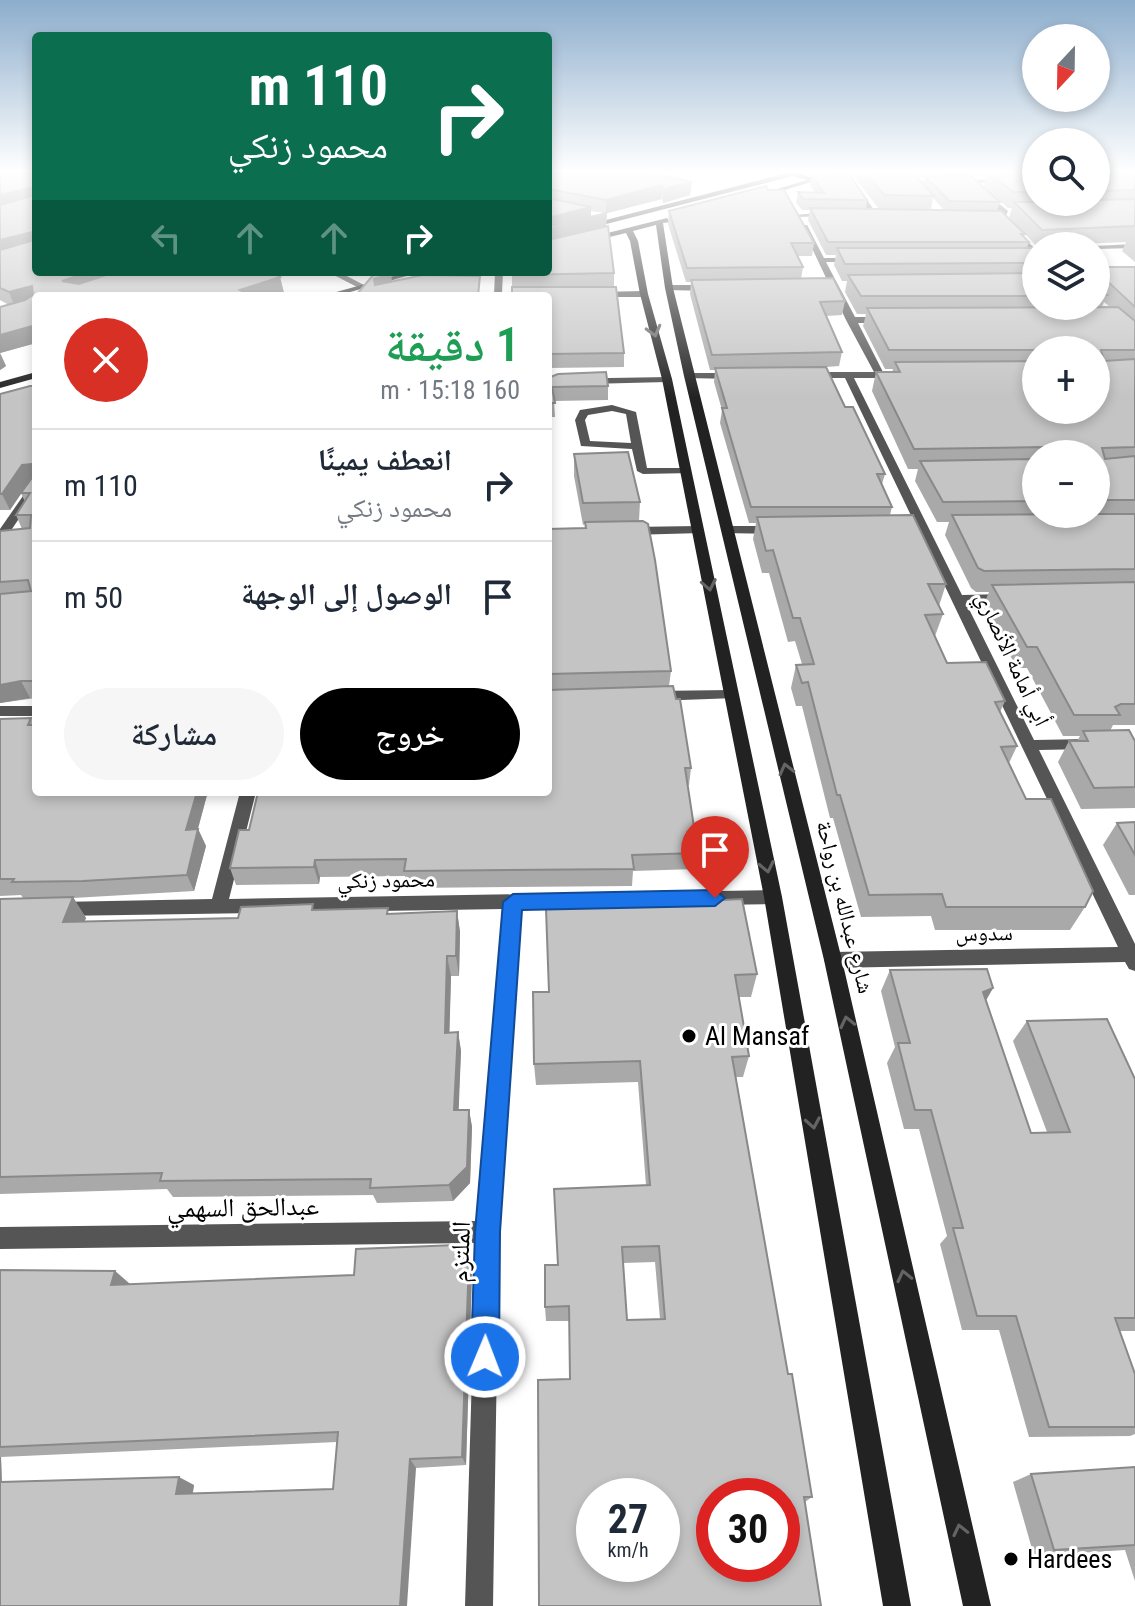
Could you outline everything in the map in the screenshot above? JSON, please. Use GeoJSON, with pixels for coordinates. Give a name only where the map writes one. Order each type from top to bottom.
{"type":"FeatureCollection","features":[{"type":"Feature","properties":{"kind":"street"},"geometry":{"type":"LineString","coordinates":[[630,248],[667,379],[773,897],[897,1606]]}},
{"type":"Feature","properties":{"kind":"street","name":"شارع عبدالله بن رواحة"},"geometry":{"type":"LineString","coordinates":[[666,248],[669,288],[689,376],[833,960],[977,1606]]}},
{"type":"Feature","properties":{"kind":"street"},"geometry":{"type":"LineString","coordinates":[[815,248],[880,375]]}},
{"type":"Feature","properties":{"kind":"street"},"geometry":{"type":"LineString","coordinates":[[821,260],[867,260]]}},
{"type":"Feature","properties":{"kind":"street"},"geometry":{"type":"LineString","coordinates":[[341,276],[362,286]]}},
{"type":"Feature","properties":{"kind":"street"},"geometry":{"type":"LineString","coordinates":[[340,292],[401,276]]}},
{"type":"Feature","properties":{"kind":"street"},"geometry":{"type":"LineString","coordinates":[[424,284],[453,276]]}},
{"type":"Feature","properties":{"kind":"street"},"geometry":{"type":"LineString","coordinates":[[669,288],[714,288]]}},
{"type":"Feature","properties":{"kind":"street"},"geometry":{"type":"LineString","coordinates":[[819,288],[849,288]]}},
{"type":"Feature","properties":{"kind":"street"},"geometry":{"type":"LineString","coordinates":[[585,295],[644,294]]}},
{"type":"Feature","properties":{"kind":"street"},"geometry":{"type":"LineString","coordinates":[[850,320],[897,320]]}},
{"type":"Feature","properties":{"kind":"street"},"geometry":{"type":"LineString","coordinates":[[689,376],[752,375]]}},
{"type":"Feature","properties":{"kind":"street"},"geometry":{"type":"LineString","coordinates":[[800,375],[911,375]]}},
{"type":"Feature","properties":{"kind":"street","name":"أبي أمامة الأنصاري"},"geometry":{"type":"LineString","coordinates":[[848,375],[907,475],[924,530],[1134,957]]}},
{"type":"Feature","properties":{"kind":"street"},"geometry":{"type":"LineString","coordinates":[[0,385],[32,376]]}},
{"type":"Feature","properties":{"kind":"street"},"geometry":{"type":"LineString","coordinates":[[552,382],[667,379]]}},
{"type":"Feature","properties":{"kind":"street"},"geometry":{"type":"LineString","coordinates":[[638,446],[585,444],[580,420],[584,412],[612,408],[631,412],[638,446],[643,471],[687,471]]}},
{"type":"Feature","properties":{"kind":"street"},"geometry":{"type":"LineString","coordinates":[[4,533],[32,491]]}},
{"type":"Feature","properties":{"kind":"street"},"geometry":{"type":"LineString","coordinates":[[623,531],[698,530]]}},
{"type":"Feature","properties":{"kind":"street"},"geometry":{"type":"LineString","coordinates":[[727,530],[788,530]]}},
{"type":"Feature","properties":{"kind":"street"},"geometry":{"type":"LineString","coordinates":[[960,599],[1024,598]]}},
{"type":"Feature","properties":{"kind":"street"},"geometry":{"type":"LineString","coordinates":[[640,697],[731,695]]}},
{"type":"Feature","properties":{"kind":"street"},"geometry":{"type":"LineString","coordinates":[[0,711],[32,711]]}},
{"type":"Feature","properties":{"kind":"street"},"geometry":{"type":"LineString","coordinates":[[1029,745],[1105,744]]}},
{"type":"Feature","properties":{"kind":"street"},"geometry":{"type":"LineString","coordinates":[[219,906],[247,796]]}},
{"type":"Feature","properties":{"kind":"street","name":"محمود زنكي"},"geometry":{"type":"LineString","coordinates":[[47,909],[773,897]]}},
{"type":"Feature","properties":{"kind":"street","name":"الملتزم"},"geometry":{"type":"LineString","coordinates":[[479,1606],[488,1232],[513,902]]}},
{"type":"Feature","properties":{"kind":"street","name":"سدوس"},"geometry":{"type":"LineString","coordinates":[[833,960],[1134,957]]}},
{"type":"Feature","properties":{"kind":"street","name":"عبدالحق السهمي"},"geometry":{"type":"LineString","coordinates":[[0,1238],[488,1232]]}},
{"type":"Feature","properties":{"kind":"building"},"geometry":{"type":"Polygon","coordinates":[[[32,248],[32,276],[77,276],[62,281],[79,284],[103,276],[280,277],[240,290],[244,292],[33,292],[32,286],[9,292],[0,288],[0,250],[32,248]]]}},
{"type":"Feature","properties":{"kind":"building"},"geometry":{"type":"Polygon","coordinates":[[[552,248],[611,248],[614,273],[552,274],[552,248]]]}},
{"type":"Feature","properties":{"kind":"building"},"geometry":{"type":"Polygon","coordinates":[[[681,248],[793,248],[803,267],[687,268],[681,248]]]}},
{"type":"Feature","properties":{"kind":"building"},"geometry":{"type":"Polygon","coordinates":[[[837,248],[1022,248],[1022,263],[845,264],[837,248]]]}},
{"type":"Feature","properties":{"kind":"building"},"geometry":{"type":"Polygon","coordinates":[[[1110,267],[1135,267],[1135,307],[1110,284],[1110,267]]]}},
{"type":"Feature","properties":{"kind":"building"},"geometry":{"type":"Polygon","coordinates":[[[1022,273],[1022,296],[861,296],[848,275],[1022,273]]]}},
{"type":"Feature","properties":{"kind":"building"},"geometry":{"type":"Polygon","coordinates":[[[372,276],[384,276],[374,279],[375,285],[418,276],[480,276],[478,292],[359,292],[372,276]]]}},
{"type":"Feature","properties":{"kind":"building"},"geometry":{"type":"Polygon","coordinates":[[[833,278],[845,301],[820,302],[842,352],[712,355],[691,280],[833,278]]]}},
{"type":"Feature","properties":{"kind":"building"},"geometry":{"type":"Polygon","coordinates":[[[512,287],[616,287],[624,353],[552,354],[552,292],[512,292],[512,287]]]}},
{"type":"Feature","properties":{"kind":"building"},"geometry":{"type":"Polygon","coordinates":[[[32,296],[32,326],[0,335],[0,307],[32,296]]]}},
{"type":"Feature","properties":{"kind":"building"},"geometry":{"type":"Polygon","coordinates":[[[1022,307],[1022,320],[1110,320],[1110,307],[1118,307],[1135,321],[1135,350],[1110,350],[1110,336],[1022,336],[1022,350],[889,350],[867,308],[1022,307]]]}},
{"type":"Feature","properties":{"kind":"building"},"geometry":{"type":"Polygon","coordinates":[[[1135,359],[1135,447],[1110,448],[1110,440],[1022,440],[1022,447],[914,449],[876,372],[900,372],[895,362],[1022,361],[1022,424],[1110,424],[1110,361],[1135,359]]]}},
{"type":"Feature","properties":{"kind":"building"},"geometry":{"type":"Polygon","coordinates":[[[826,367],[845,407],[853,407],[885,474],[877,474],[892,507],[751,507],[722,408],[727,408],[715,368],[826,367]]]}},
{"type":"Feature","properties":{"kind":"building"},"geometry":{"type":"Polygon","coordinates":[[[606,372],[608,386],[552,387],[552,376],[606,372]]]}},
{"type":"Feature","properties":{"kind":"building"},"geometry":{"type":"Polygon","coordinates":[[[32,386],[32,681],[0,685],[0,594],[31,591],[28,580],[0,582],[0,531],[30,528],[31,515],[16,515],[30,493],[21,493],[31,479],[31,464],[22,465],[0,494],[0,394],[32,386]]]}},
{"type":"Feature","properties":{"kind":"building"},"geometry":{"type":"Polygon","coordinates":[[[628,452],[640,502],[583,503],[574,454],[628,452]]]}},
{"type":"Feature","properties":{"kind":"building"},"geometry":{"type":"Polygon","coordinates":[[[1135,456],[1135,500],[1110,500],[1110,458],[1135,456]]]}},
{"type":"Feature","properties":{"kind":"building"},"geometry":{"type":"Polygon","coordinates":[[[1022,459],[1022,501],[943,502],[920,461],[1022,459]]]}},
{"type":"Feature","properties":{"kind":"building"},"geometry":{"type":"Polygon","coordinates":[[[1110,514],[1135,514],[1135,569],[984,571],[978,568],[952,515],[1022,515],[1022,528],[1110,528],[1110,514]]]}},
{"type":"Feature","properties":{"kind":"building"},"geometry":{"type":"Polygon","coordinates":[[[913,515],[946,584],[928,584],[943,614],[925,615],[947,663],[986,662],[1005,701],[995,702],[1017,746],[1001,747],[1026,799],[1051,799],[1093,891],[1085,907],[946,907],[942,894],[869,895],[840,795],[837,795],[808,682],[802,683],[796,665],[814,664],[800,618],[793,618],[773,550],[766,551],[757,517],[913,515]]]}},
{"type":"Feature","properties":{"kind":"building"},"geometry":{"type":"Polygon","coordinates":[[[643,521],[648,524],[671,671],[552,674],[552,529],[586,528],[585,522],[643,521]]]}},
{"type":"Feature","properties":{"kind":"building"},"geometry":{"type":"Polygon","coordinates":[[[1135,582],[1135,704],[1115,707],[1120,715],[1074,715],[1037,647],[1027,647],[992,585],[1135,582]]]}},
{"type":"Feature","properties":{"kind":"building"},"geometry":{"type":"Polygon","coordinates":[[[673,686],[676,699],[680,699],[691,768],[685,768],[698,853],[632,855],[634,869],[404,871],[406,859],[315,860],[314,867],[230,868],[239,830],[249,830],[257,796],[552,796],[552,690],[673,686]]]}},
{"type":"Feature","properties":{"kind":"building"},"geometry":{"type":"Polygon","coordinates":[[[31,718],[28,725],[32,725],[32,796],[196,796],[186,830],[198,829],[187,875],[83,881],[12,882],[14,879],[0,879],[0,719],[31,718]]]}},
{"type":"Feature","properties":{"kind":"building"},"geometry":{"type":"Polygon","coordinates":[[[1129,730],[1135,741],[1135,787],[1094,788],[1069,741],[1088,741],[1083,731],[1129,730]]]}},
{"type":"Feature","properties":{"kind":"building"},"geometry":{"type":"Polygon","coordinates":[[[1135,822],[1135,855],[1117,823],[1135,822]]]}},
{"type":"Feature","properties":{"kind":"building"},"geometry":{"type":"Polygon","coordinates":[[[73,897],[63,922],[238,918],[241,907],[313,904],[312,910],[388,908],[387,914],[457,911],[456,956],[447,956],[445,1033],[458,1032],[454,1110],[469,1110],[467,1167],[449,1185],[370,1188],[371,1179],[160,1181],[162,1173],[0,1177],[0,899],[73,897]]]}},
{"type":"Feature","properties":{"kind":"building"},"geometry":{"type":"Polygon","coordinates":[[[742,899],[757,974],[735,975],[749,1056],[732,1057],[812,1497],[804,1497],[821,1606],[539,1606],[538,1380],[570,1379],[569,1306],[545,1307],[545,1265],[558,1265],[554,1189],[650,1185],[640,1061],[534,1064],[533,992],[549,992],[546,909],[742,899]],[[659,1246],[622,1247],[627,1320],[665,1319],[659,1246]]]}},
{"type":"Feature","properties":{"kind":"building"},"geometry":{"type":"Polygon","coordinates":[[[987,969],[993,988],[983,992],[1031,1133],[1070,1132],[1027,1021],[1107,1019],[1135,1079],[1135,1318],[1115,1318],[1135,1374],[1135,1427],[1049,1427],[1016,1316],[977,1316],[953,1228],[963,1228],[931,1110],[915,1110],[898,1043],[910,1043],[890,970],[987,969]]]}},
{"type":"Feature","properties":{"kind":"building"},"geometry":{"type":"Polygon","coordinates":[[[456,1245],[469,1258],[462,1457],[410,1459],[400,1606],[0,1606],[0,1482],[179,1477],[176,1494],[333,1489],[338,1432],[0,1447],[0,1270],[115,1271],[111,1285],[354,1275],[356,1249],[456,1245]]]}},
{"type":"Feature","properties":{"kind":"building"},"geometry":{"type":"Polygon","coordinates":[[[1135,1467],[1135,1545],[1054,1550],[1031,1474],[1135,1467]]]}},
{"type":"Feature","properties":{"kind":"place","name":"Al Mansaf"},"geometry":{"type":"Point","coordinates":[689,1036]}},
{"type":"Feature","properties":{"kind":"place","name":"Hardees"},"geometry":{"type":"Point","coordinates":[1011,1559]}},
{"type":"Feature","properties":{"kind":"route"},"geometry":{"type":"LineString","coordinates":[[485,1357],[488,1232],[513,902],[715,898]]}}]}
